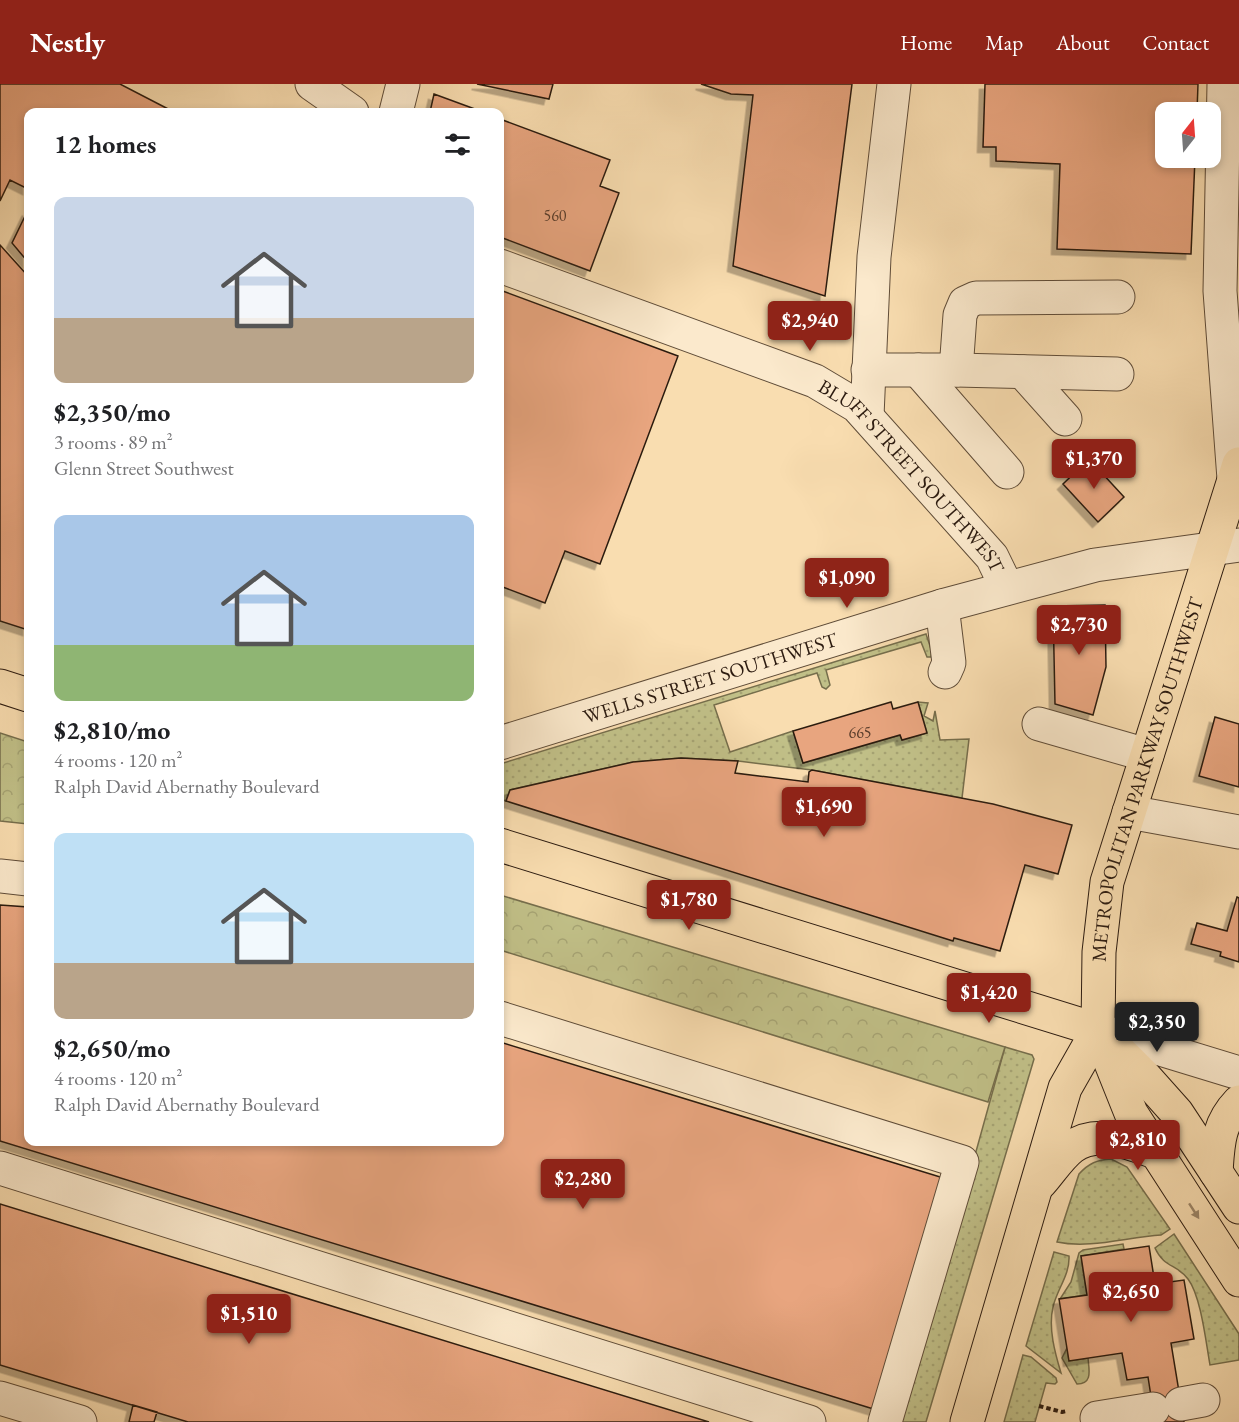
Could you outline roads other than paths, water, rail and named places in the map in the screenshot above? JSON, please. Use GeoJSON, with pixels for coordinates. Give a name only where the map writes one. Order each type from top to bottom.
{"type":"FeatureCollection","features":[{"type":"Feature","properties":{"kind":"main road","name":"METROPOLITAN PARKWAY SOUTHWEST"},"geometry":{"type":"LineString","coordinates":[[967,1422],[1065,1088],[1098,1030],[1098,952],[1107,882],[1147,755],[1225,548],[1237,471]]}},
{"type":"Feature","properties":{"kind":"main road"},"geometry":{"type":"LineString","coordinates":[[0,686],[24,694]]}},
{"type":"Feature","properties":{"kind":"main road"},"geometry":{"type":"LineString","coordinates":[[504,846],[1098,1030],[1177,1113],[1239,1207]]}},
{"type":"Feature","properties":{"kind":"main road"},"geometry":{"type":"LineString","coordinates":[[1098,1030],[1131,1113],[1239,1280]]}},
{"type":"Feature","properties":{"kind":"main road"},"geometry":{"type":"LineString","coordinates":[[1216,1172],[1219,1136],[1227,1117],[1239,1102]]}},
{"type":"Feature","properties":{"kind":"main road"},"geometry":{"type":"LineString","coordinates":[[1035,1188],[1072,1147],[1091,1139],[1118,1139],[1155,1152]]}},
{"type":"Feature","properties":{"kind":"street"},"geometry":{"type":"LineString","coordinates":[[312,84],[346,108]]}},
{"type":"Feature","properties":{"kind":"street"},"geometry":{"type":"LineString","coordinates":[[397,108],[403,84]]}},
{"type":"Feature","properties":{"kind":"street"},"geometry":{"type":"LineString","coordinates":[[867,416],[874,257],[894,84]]}},
{"type":"Feature","properties":{"kind":"street"},"geometry":{"type":"LineString","coordinates":[[1224,84],[1220,291],[1237,471]]}},
{"type":"Feature","properties":{"kind":"street","name":"BLUFF STREET SOUTHWEST"},"geometry":{"type":"LineString","coordinates":[[504,267],[815,381],[857,406],[992,557],[1007,588]]}},
{"type":"Feature","properties":{"kind":"street"},"geometry":{"type":"LineString","coordinates":[[956,370],[960,315],[965,303],[976,298],[1118,297]]}},
{"type":"Feature","properties":{"kind":"street"},"geometry":{"type":"LineString","coordinates":[[868,370],[1117,374]]}},
{"type":"Feature","properties":{"kind":"street"},"geometry":{"type":"LineString","coordinates":[[918,370],[1007,472]]}},
{"type":"Feature","properties":{"kind":"street"},"geometry":{"type":"LineString","coordinates":[[1023,372],[1065,419]]}},
{"type":"Feature","properties":{"kind":"street","name":"WELLS STREET SOUTHWEST"},"geometry":{"type":"LineString","coordinates":[[504,742],[1007,588],[1095,565],[1225,548]]}},
{"type":"Feature","properties":{"kind":"street"},"geometry":{"type":"LineString","coordinates":[[942,606],[949,663],[945,672]]}},
{"type":"Feature","properties":{"kind":"street"},"geometry":{"type":"LineString","coordinates":[[1039,724],[1147,755]]}},
{"type":"Feature","properties":{"kind":"street"},"geometry":{"type":"LineString","coordinates":[[1129,812],[1239,831]]}},
{"type":"Feature","properties":{"kind":"street"},"geometry":{"type":"LineString","coordinates":[[0,876],[24,879]]}},
{"type":"Feature","properties":{"kind":"street"},"geometry":{"type":"LineString","coordinates":[[504,1019],[962,1162],[885,1422]]}},
{"type":"Feature","properties":{"kind":"street"},"geometry":{"type":"LineString","coordinates":[[1098,1030],[1239,1073]]}},
{"type":"Feature","properties":{"kind":"street"},"geometry":{"type":"LineString","coordinates":[[0,1168],[809,1422]]}},
{"type":"Feature","properties":{"kind":"street"},"geometry":{"type":"LineString","coordinates":[[0,1398],[80,1422]]}},
{"type":"Feature","properties":{"kind":"street"},"geometry":{"type":"LineString","coordinates":[[1084,1414],[1179,1404]]}}]}
